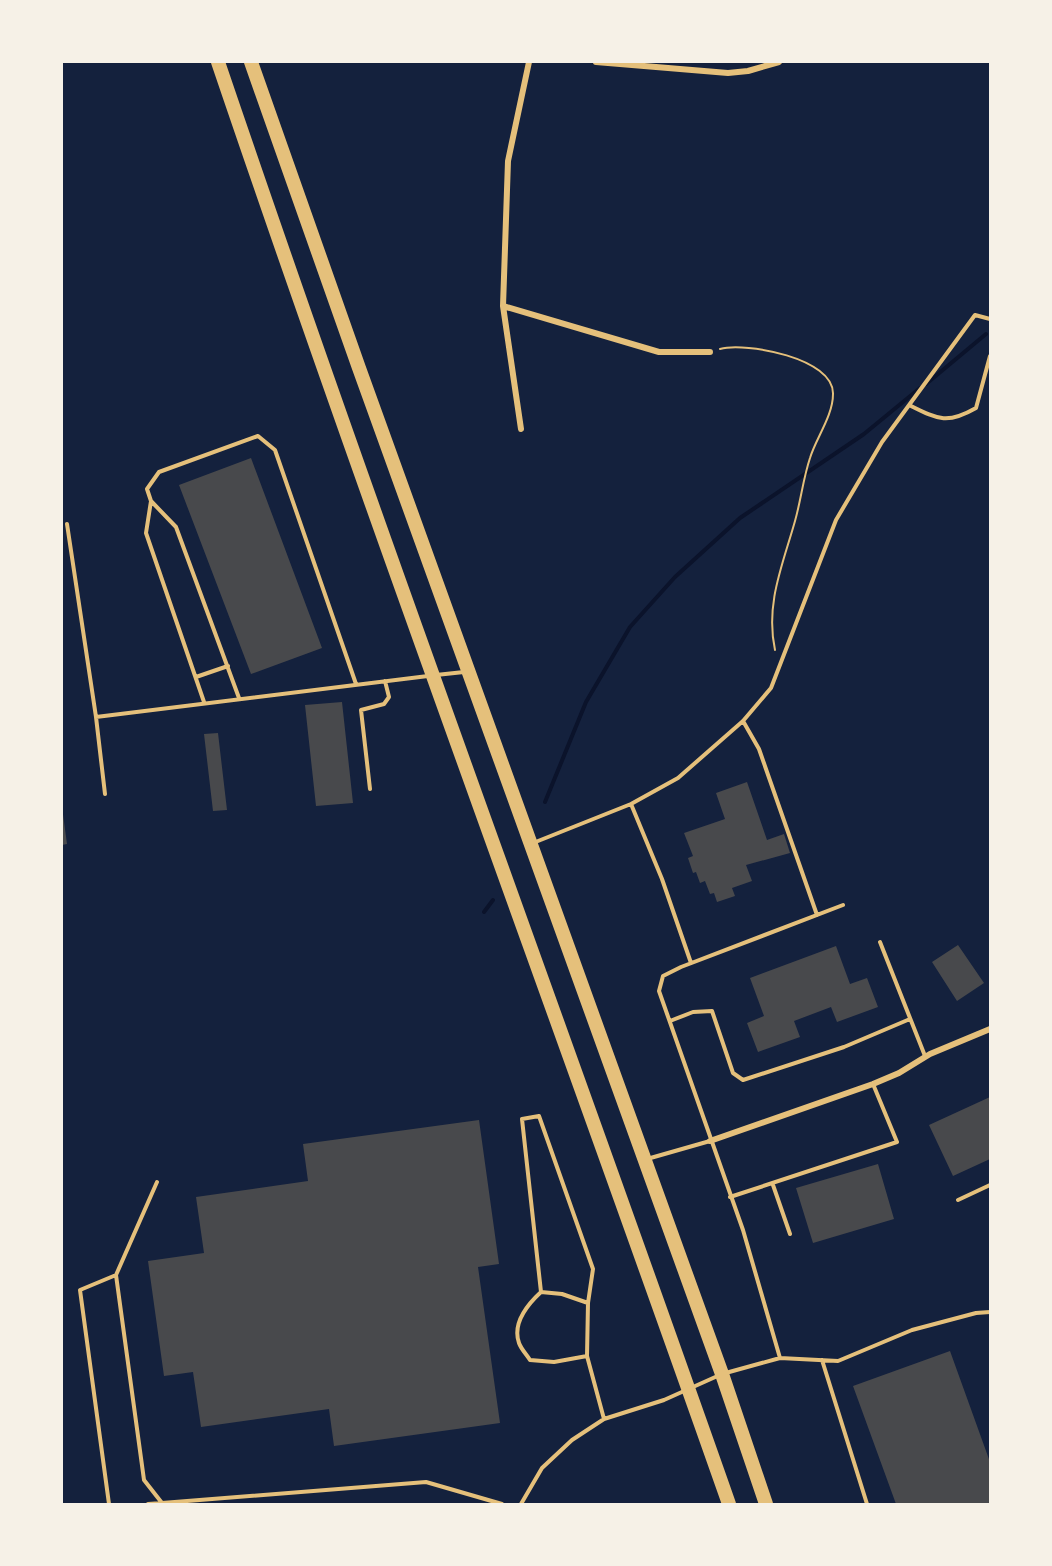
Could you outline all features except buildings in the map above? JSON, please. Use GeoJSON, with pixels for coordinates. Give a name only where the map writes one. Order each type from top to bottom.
{"type":"FeatureCollection","features":[{"type":"Feature","properties":{"kind":"main road"},"geometry":{"type":"LineString","coordinates":[[218,62],[326,380],[434,675],[729,1504]]}},
{"type":"Feature","properties":{"kind":"main road"},"geometry":{"type":"LineString","coordinates":[[251,62],[358,368],[470,671],[722,1374],[766,1504]]}},
{"type":"Feature","properties":{"kind":"street"},"geometry":{"type":"LineString","coordinates":[[521,429],[503,306],[508,161],[529,62]]}},
{"type":"Feature","properties":{"kind":"street"},"geometry":{"type":"LineString","coordinates":[[596,62],[633,63],[728,73],[748,71],[779,62]]}},
{"type":"Feature","properties":{"kind":"street"},"geometry":{"type":"LineString","coordinates":[[503,306],[659,352],[710,351]]}},
{"type":"Feature","properties":{"kind":"street"},"geometry":{"type":"LineString","coordinates":[[710,1141],[873,1084],[899,1073],[925,1057],[990,1029]]}},
{"type":"Feature","properties":{"kind":"lane"},"geometry":{"type":"LineString","coordinates":[[532,843],[631,804],[678,778],[743,721],[771,688],[836,520],[882,442],[911,406],[919,389],[975,315],[990,319]]}},
{"type":"Feature","properties":{"kind":"lane"},"geometry":{"type":"LineString","coordinates":[[911,406],[943,419],[955,419],[976,408],[990,356]]}},
{"type":"Feature","properties":{"kind":"lane"},"geometry":{"type":"LineString","coordinates":[[239,698],[176,527],[151,501],[147,489],[159,472],[248,437],[258,436],[275,450],[356,684]]}},
{"type":"Feature","properties":{"kind":"lane"},"geometry":{"type":"LineString","coordinates":[[151,501],[146,533],[204,702]]}},
{"type":"Feature","properties":{"kind":"lane"},"geometry":{"type":"LineString","coordinates":[[67,524],[96,717],[105,794]]}},
{"type":"Feature","properties":{"kind":"lane"},"geometry":{"type":"LineString","coordinates":[[196,677],[228,666]]}},
{"type":"Feature","properties":{"kind":"lane"},"geometry":{"type":"LineString","coordinates":[[96,717],[470,671]]}},
{"type":"Feature","properties":{"kind":"lane"},"geometry":{"type":"LineString","coordinates":[[370,789],[361,710],[384,704],[389,697],[385,681]]}},
{"type":"Feature","properties":{"kind":"lane"},"geometry":{"type":"LineString","coordinates":[[743,721],[759,748],[817,915]]}},
{"type":"Feature","properties":{"kind":"lane"},"geometry":{"type":"LineString","coordinates":[[631,804],[662,879],[691,963]]}},
{"type":"Feature","properties":{"kind":"lane"},"geometry":{"type":"LineString","coordinates":[[780,1358],[730,1197],[659,991],[663,976],[691,963],[843,905]]}},
{"type":"Feature","properties":{"kind":"lane"},"geometry":{"type":"LineString","coordinates":[[880,942],[925,1057]]}},
{"type":"Feature","properties":{"kind":"lane"},"geometry":{"type":"LineString","coordinates":[[669,1021],[693,1012],[712,1011],[733,1073],[742,1080],[844,1047],[910,1019]]}},
{"type":"Feature","properties":{"kind":"lane"},"geometry":{"type":"LineString","coordinates":[[730,1197],[773,1185],[897,1142],[873,1084]]}},
{"type":"Feature","properties":{"kind":"lane"},"geometry":{"type":"LineString","coordinates":[[541,1292],[522,1119],[539,1116],[593,1269],[588,1304],[587,1356],[604,1419]]}},
{"type":"Feature","properties":{"kind":"lane"},"geometry":{"type":"LineString","coordinates":[[645,1160],[710,1141]]}},
{"type":"Feature","properties":{"kind":"lane"},"geometry":{"type":"LineString","coordinates":[[157,1182],[116,1275],[144,1480],[162,1503]]}},
{"type":"Feature","properties":{"kind":"lane"},"geometry":{"type":"LineString","coordinates":[[773,1185],[790,1234]]}},
{"type":"Feature","properties":{"kind":"lane"},"geometry":{"type":"LineString","coordinates":[[958,1200],[990,1185]]}},
{"type":"Feature","properties":{"kind":"lane"},"geometry":{"type":"LineString","coordinates":[[109,1504],[80,1290],[116,1275]]}},
{"type":"Feature","properties":{"kind":"lane"},"geometry":{"type":"LineString","coordinates":[[587,1356],[554,1362],[530,1360],[519,1342],[524,1307],[541,1292],[562,1294],[588,1304]]}},
{"type":"Feature","properties":{"kind":"lane"},"geometry":{"type":"LineString","coordinates":[[521,1504],[542,1468],[572,1440],[604,1419],[667,1398],[722,1374],[780,1358],[838,1361],[912,1330],[976,1313],[990,1312]]}},
{"type":"Feature","properties":{"kind":"lane"},"geometry":{"type":"LineString","coordinates":[[822,1360],[867,1504]]}},
{"type":"Feature","properties":{"kind":"lane"},"geometry":{"type":"LineString","coordinates":[[148,1504],[426,1482],[502,1504]]}},
{"type":"Feature","properties":{"kind":"path"},"geometry":{"type":"LineString","coordinates":[[710,351],[732,346],[783,354],[817,368],[828,377],[834,392],[832,405],[810,458],[772,600],[771,633],[779,668]]}},
{"type":"Feature","properties":{"kind":"waterway"},"geometry":{"type":"LineString","coordinates":[[926,384],[986,334]]}},
{"type":"Feature","properties":{"kind":"waterway"},"geometry":{"type":"LineString","coordinates":[[545,802],[586,702],[630,627],[675,577],[740,518],[864,434],[920,388]]}},
{"type":"Feature","properties":{"kind":"waterway"},"geometry":{"type":"LineString","coordinates":[[484,912],[493,900]]}}]}
